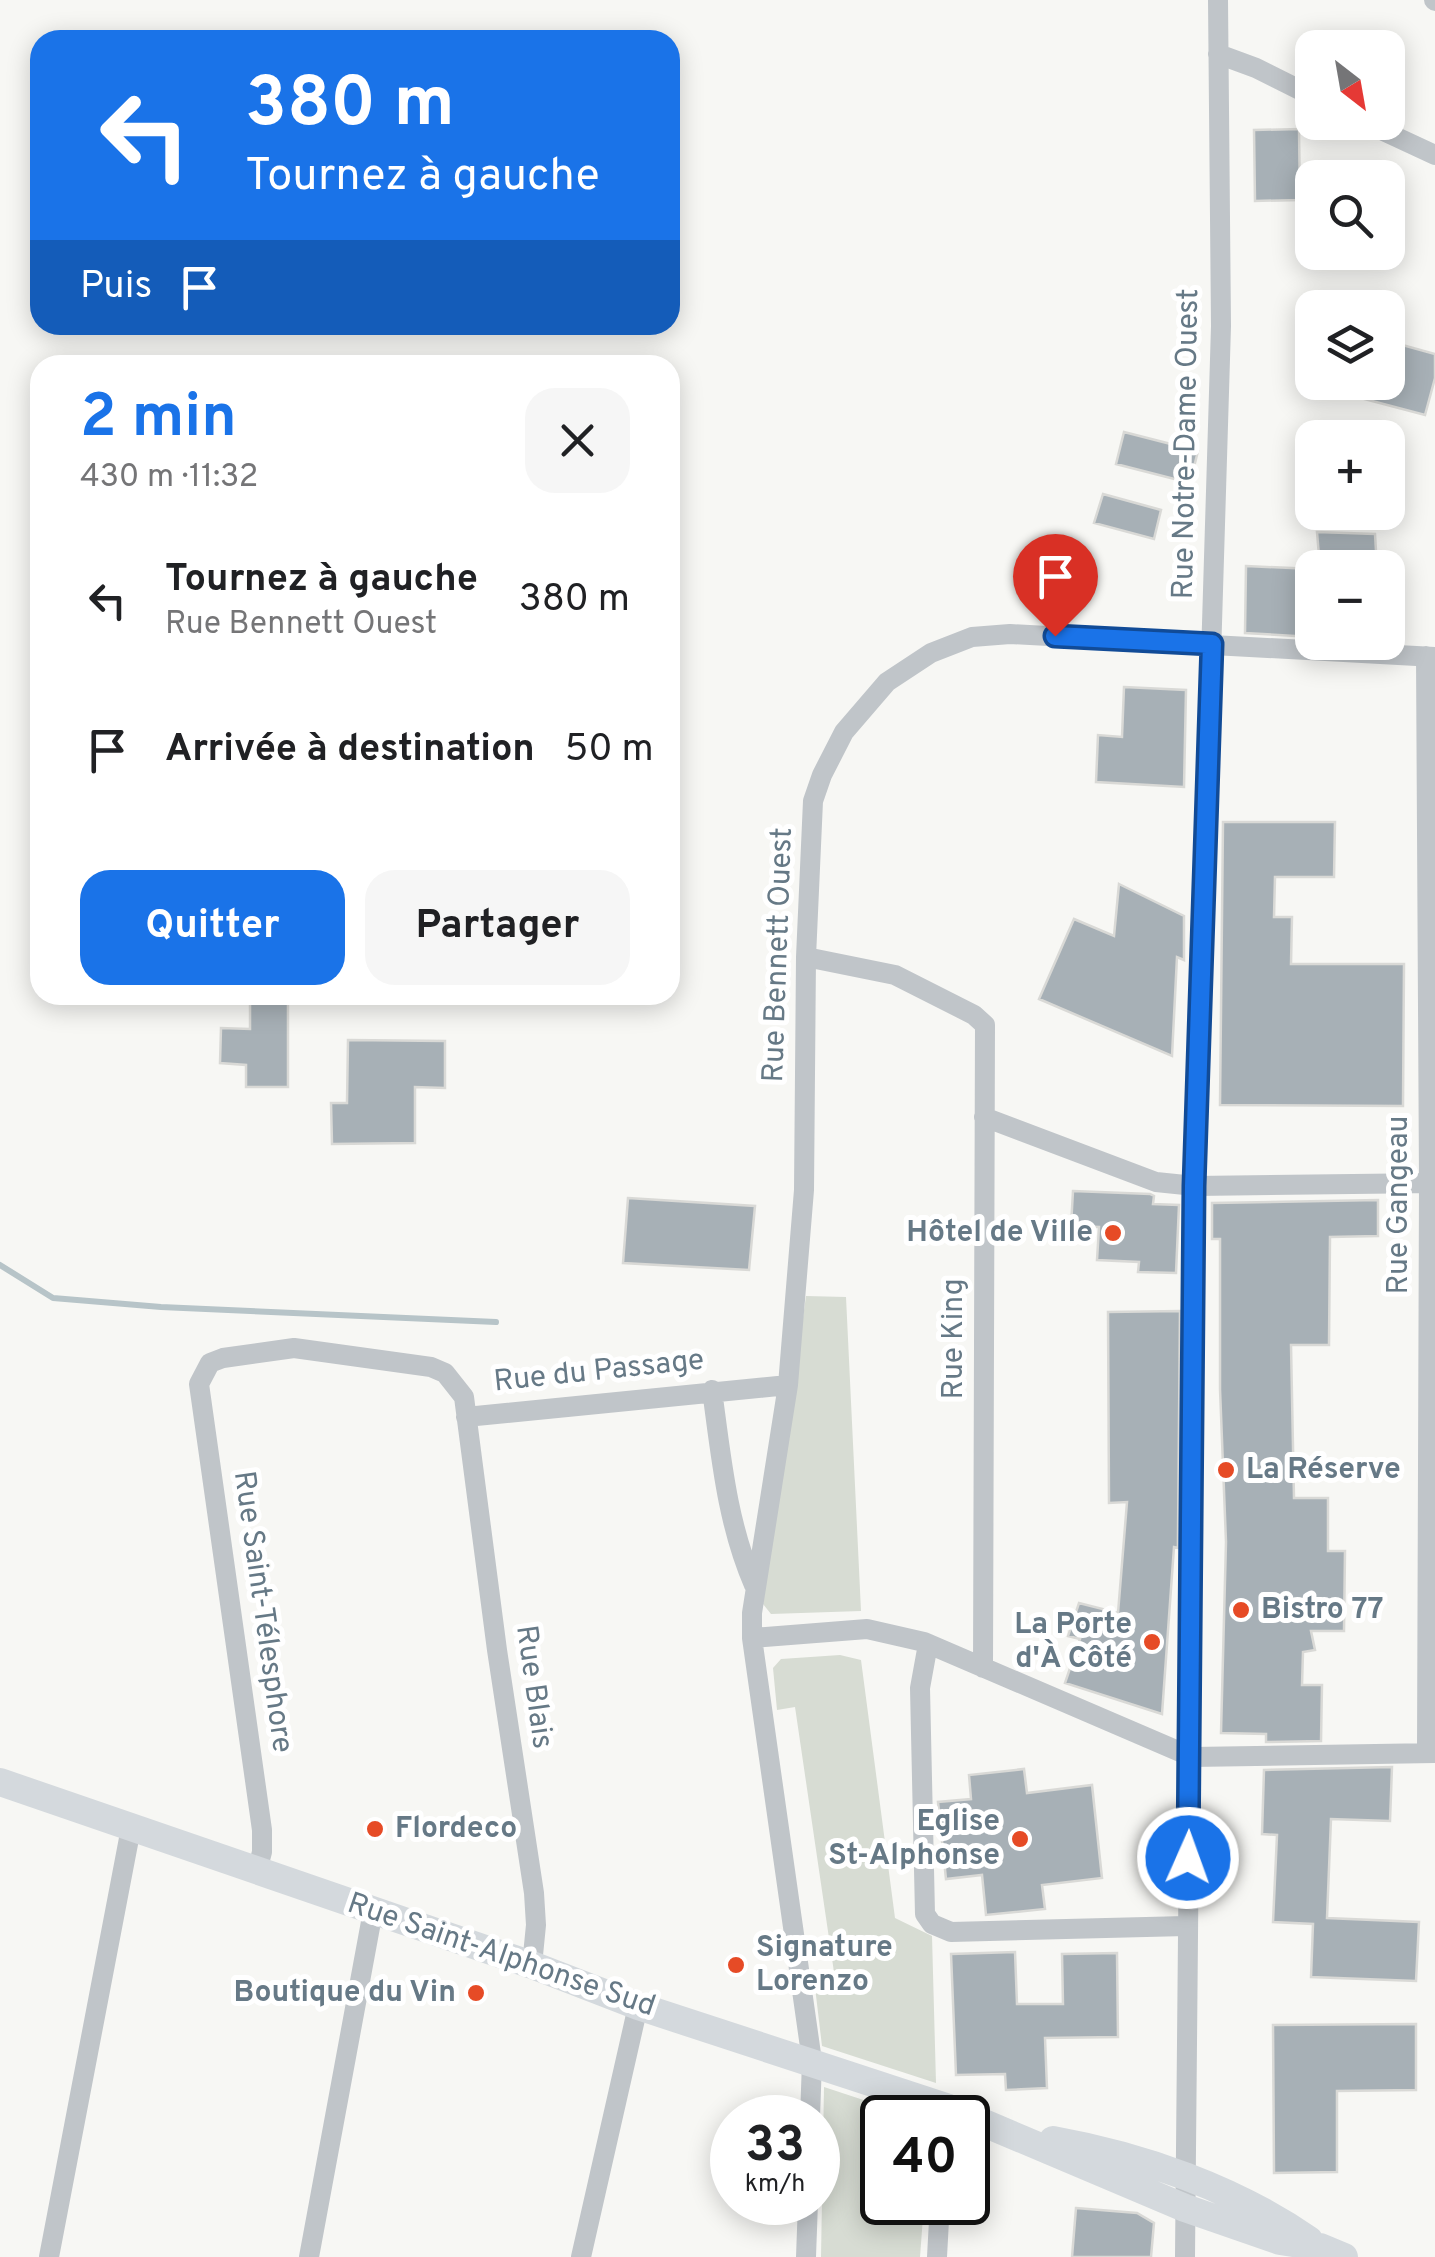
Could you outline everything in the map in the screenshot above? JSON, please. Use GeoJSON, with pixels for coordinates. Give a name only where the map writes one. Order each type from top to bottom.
{"type":"FeatureCollection","features":[{"type":"Feature","properties":{"kind":"main road","name":"Rue Saint-Alphonse Sud"},"geometry":{"type":"LineString","coordinates":[[0,1782],[901,2095]]}},
{"type":"Feature","properties":{"kind":"main road","name":"Rue Saint-Alphonse Sud"},"geometry":{"type":"LineString","coordinates":[[990,2126],[1185,2208],[1280,2241],[1332,2252]]}},
{"type":"Feature","properties":{"kind":"main road","name":"Rue Saint-Alphonse Sud"},"geometry":{"type":"LineString","coordinates":[[1002,2130],[1099,2148],[1186,2178],[1275,2216],[1332,2252]]}},
{"type":"Feature","properties":{"kind":"street","name":"Rue Notre-Dame Ouest"},"geometry":{"type":"LineString","coordinates":[[1185,2257],[1194,1186],[1222,326],[1218,0]]}},
{"type":"Feature","properties":{"kind":"street"},"geometry":{"type":"LineString","coordinates":[[1218,54],[1295,88]]}},
{"type":"Feature","properties":{"kind":"street"},"geometry":{"type":"LineString","coordinates":[[1403,140],[1435,155]]}},
{"type":"Feature","properties":{"kind":"street","name":"Rue Bennett Ouest"},"geometry":{"type":"LineString","coordinates":[[811,2095],[812,2061],[752,1638],[754,1585],[788,1384],[804,1190],[806,958],[814,800],[822,774],[844,732],[887,682],[931,652],[972,637],[1010,634],[1431,657]]}},
{"type":"Feature","properties":{"kind":"street","name":"Rue Gangeau"},"geometry":{"type":"LineString","coordinates":[[1431,657],[1431,1753]]}},
{"type":"Feature","properties":{"kind":"street","name":"Rue King"},"geometry":{"type":"LineString","coordinates":[[806,958],[895,975],[974,1014],[985,1024],[983,1668]]}},
{"type":"Feature","properties":{"kind":"street"},"geometry":{"type":"LineString","coordinates":[[984,1117],[1156,1182],[1194,1186],[1432,1183]]}},
{"type":"Feature","properties":{"kind":"street","name":"Rue du Passage"},"geometry":{"type":"LineString","coordinates":[[210,1364],[223,1358],[294,1348],[431,1367],[456,1383],[464,1397],[466,1417],[788,1384]]}},
{"type":"Feature","properties":{"kind":"street","name":"Rue Saint-Télesphore"},"geometry":{"type":"LineString","coordinates":[[210,1364],[199,1384],[262,1830],[262,1852],[256,1871]]}},
{"type":"Feature","properties":{"kind":"street","name":"Rue Bennett Ouest"},"geometry":{"type":"LineString","coordinates":[[712,1390],[730,1514],[741,1556],[754,1585]]}},
{"type":"Feature","properties":{"kind":"street","name":"Rue Blais"},"geometry":{"type":"LineString","coordinates":[[466,1417],[534,1893],[532,1965]]}},
{"type":"Feature","properties":{"kind":"street"},"geometry":{"type":"LineString","coordinates":[[752,1638],[866,1629],[928,1644],[1192,1758],[1431,1753]]}},
{"type":"Feature","properties":{"kind":"street"},"geometry":{"type":"LineString","coordinates":[[928,1644],[920,1706],[926,1914],[932,1924],[952,1932],[1186,1926]]}},
{"type":"Feature","properties":{"kind":"street"},"geometry":{"type":"LineString","coordinates":[[49,2257],[132,1828]]}},
{"type":"Feature","properties":{"kind":"street"},"geometry":{"type":"LineString","coordinates":[[308,2257],[373,1911]]}},
{"type":"Feature","properties":{"kind":"street"},"geometry":{"type":"LineString","coordinates":[[581,2257],[638,2006]]}},
{"type":"Feature","properties":{"kind":"street"},"geometry":{"type":"LineString","coordinates":[[806,2257],[807,2225]]}},
{"type":"Feature","properties":{"kind":"street"},"geometry":{"type":"LineString","coordinates":[[937,2257],[939,2225]]}},
{"type":"Feature","properties":{"kind":"shaded area"},"geometry":{"type":"Polygon","coordinates":[[[806,1296],[846,1297],[861,1611],[771,1614],[763,1604],[806,1296]]]}},
{"type":"Feature","properties":{"kind":"shaded area"},"geometry":{"type":"Polygon","coordinates":[[[840,1655],[861,1660],[895,1918],[932,1936],[936,2083],[822,2046],[815,1987],[835,1979],[795,1707],[777,1710],[773,1668],[781,1659],[840,1655]]]}},
{"type":"Feature","properties":{"kind":"shaded area"},"geometry":{"type":"Polygon","coordinates":[[[824,2087],[860,2099],[860,2225],[922,2225],[920,2257],[821,2257],[822,2225],[840,2225],[840,2095],[824,2095],[824,2087]]]}},
{"type":"Feature","properties":{"kind":"building"},"geometry":{"type":"Polygon","coordinates":[[[1295,129],[1299,160],[1295,160],[1295,200],[1255,201],[1254,130],[1295,129]]]}},
{"type":"Feature","properties":{"kind":"building"},"geometry":{"type":"Polygon","coordinates":[[[1405,346],[1435,354],[1435,378],[1425,415],[1368,400],[1405,400],[1405,346]]]}},
{"type":"Feature","properties":{"kind":"building"},"geometry":{"type":"Polygon","coordinates":[[[1124,432],[1198,451],[1190,483],[1116,464],[1124,432]]]}},
{"type":"Feature","properties":{"kind":"building"},"geometry":{"type":"Polygon","coordinates":[[[1103,494],[1161,510],[1154,539],[1094,523],[1103,494]]]}},
{"type":"Feature","properties":{"kind":"building"},"geometry":{"type":"Polygon","coordinates":[[[1317,532],[1375,534],[1376,550],[1318,550],[1317,532]]]}},
{"type":"Feature","properties":{"kind":"building"},"geometry":{"type":"Polygon","coordinates":[[[1246,566],[1295,568],[1295,636],[1245,633],[1246,566]]]}},
{"type":"Feature","properties":{"kind":"building"},"geometry":{"type":"Polygon","coordinates":[[[1124,687],[1186,690],[1184,787],[1096,782],[1098,735],[1122,737],[1124,687]]]}},
{"type":"Feature","properties":{"kind":"building"},"geometry":{"type":"Polygon","coordinates":[[[1223,822],[1335,822],[1334,877],[1275,877],[1274,917],[1292,917],[1291,964],[1404,964],[1403,1106],[1220,1105],[1223,822]]]}},
{"type":"Feature","properties":{"kind":"building"},"geometry":{"type":"Polygon","coordinates":[[[1119,884],[1184,916],[1184,960],[1177,957],[1172,1056],[1039,999],[1074,919],[1114,936],[1119,884]]]}},
{"type":"Feature","properties":{"kind":"building"},"geometry":{"type":"Polygon","coordinates":[[[250,1005],[288,1005],[288,1087],[246,1087],[246,1065],[220,1063],[221,1028],[250,1029],[250,1005]]]}},
{"type":"Feature","properties":{"kind":"building"},"geometry":{"type":"Polygon","coordinates":[[[348,1040],[445,1041],[445,1088],[415,1087],[415,1143],[332,1144],[331,1103],[347,1103],[348,1040]]]}},
{"type":"Feature","properties":{"kind":"building"},"geometry":{"type":"Polygon","coordinates":[[[1073,1191],[1150,1194],[1154,1196],[1153,1204],[1179,1205],[1176,1273],[1138,1272],[1139,1262],[1097,1260],[1099,1227],[1071,1226],[1073,1191]]]}},
{"type":"Feature","properties":{"kind":"building"},"geometry":{"type":"Polygon","coordinates":[[[628,1198],[755,1206],[749,1270],[623,1263],[628,1198]]]}},
{"type":"Feature","properties":{"kind":"building"},"geometry":{"type":"Polygon","coordinates":[[[1378,1200],[1378,1236],[1330,1237],[1329,1345],[1291,1345],[1294,1498],[1328,1498],[1328,1551],[1345,1551],[1344,1631],[1311,1631],[1315,1650],[1303,1652],[1302,1685],[1322,1685],[1321,1741],[1266,1742],[1266,1734],[1221,1733],[1226,1542],[1220,1239],[1212,1239],[1212,1203],[1378,1200]]]}},
{"type":"Feature","properties":{"kind":"building"},"geometry":{"type":"Polygon","coordinates":[[[1180,1311],[1178,1548],[1174,1547],[1162,1714],[1065,1683],[1080,1639],[1068,1636],[1079,1603],[1118,1613],[1127,1502],[1109,1503],[1108,1312],[1180,1311]]]}},
{"type":"Feature","properties":{"kind":"building"},"geometry":{"type":"Polygon","coordinates":[[[1392,1767],[1390,1821],[1331,1819],[1327,1918],[1419,1922],[1416,1981],[1311,1977],[1313,1924],[1273,1922],[1277,1835],[1262,1834],[1264,1770],[1392,1767]]]}},
{"type":"Feature","properties":{"kind":"building","name":"Eglise St-Alphonse"},"geometry":{"type":"Polygon","coordinates":[[[1024,1769],[1027,1793],[1092,1785],[1102,1878],[1042,1885],[1045,1909],[986,1915],[982,1875],[946,1879],[938,1802],[971,1799],[969,1775],[1024,1769]]]}},
{"type":"Feature","properties":{"kind":"building"},"geometry":{"type":"Polygon","coordinates":[[[1015,1952],[1017,2004],[1063,2004],[1062,1954],[1117,1953],[1118,2037],[1045,2038],[1047,2088],[1006,2090],[1005,2074],[956,2075],[951,1954],[1015,1952]]]}},
{"type":"Feature","properties":{"kind":"building"},"geometry":{"type":"Polygon","coordinates":[[[1416,2024],[1416,2090],[1337,2091],[1337,2172],[1274,2173],[1273,2025],[1416,2024]]]}},
{"type":"Feature","properties":{"kind":"building"},"geometry":{"type":"Polygon","coordinates":[[[1076,2208],[1137,2213],[1154,2223],[1151,2257],[1072,2257],[1076,2208]]]}},
{"type":"Feature","properties":{"kind":"waterway"},"geometry":{"type":"LineString","coordinates":[[0,1265],[53,1298],[161,1307],[496,1322]]}},
{"type":"Feature","properties":{"kind":"place","name":"Hôtel de Ville"},"geometry":{"type":"Point","coordinates":[1113,1233]}},
{"type":"Feature","properties":{"kind":"place","name":"La Réserve"},"geometry":{"type":"Point","coordinates":[1226,1470]}},
{"type":"Feature","properties":{"kind":"place","name":"Bistro 77"},"geometry":{"type":"Point","coordinates":[1241,1610]}},
{"type":"Feature","properties":{"kind":"place","name":"La Porte d'À Côté"},"geometry":{"type":"Point","coordinates":[1152,1642]}},
{"type":"Feature","properties":{"kind":"place","name":"Flordeco"},"geometry":{"type":"Point","coordinates":[375,1829]}},
{"type":"Feature","properties":{"kind":"place","name":"Eglise St-Alphonse"},"geometry":{"type":"Point","coordinates":[1020,1839]}},
{"type":"Feature","properties":{"kind":"place","name":"Signature Lorenzo"},"geometry":{"type":"Point","coordinates":[736,1965]}},
{"type":"Feature","properties":{"kind":"place","name":"Boutique du Vin"},"geometry":{"type":"Point","coordinates":[476,1993]}},
{"type":"Feature","properties":{"kind":"route"},"geometry":{"type":"LineString","coordinates":[[1055,636],[1212,644],[1194,1186],[1192,1758],[1188,1858]]}}]}
